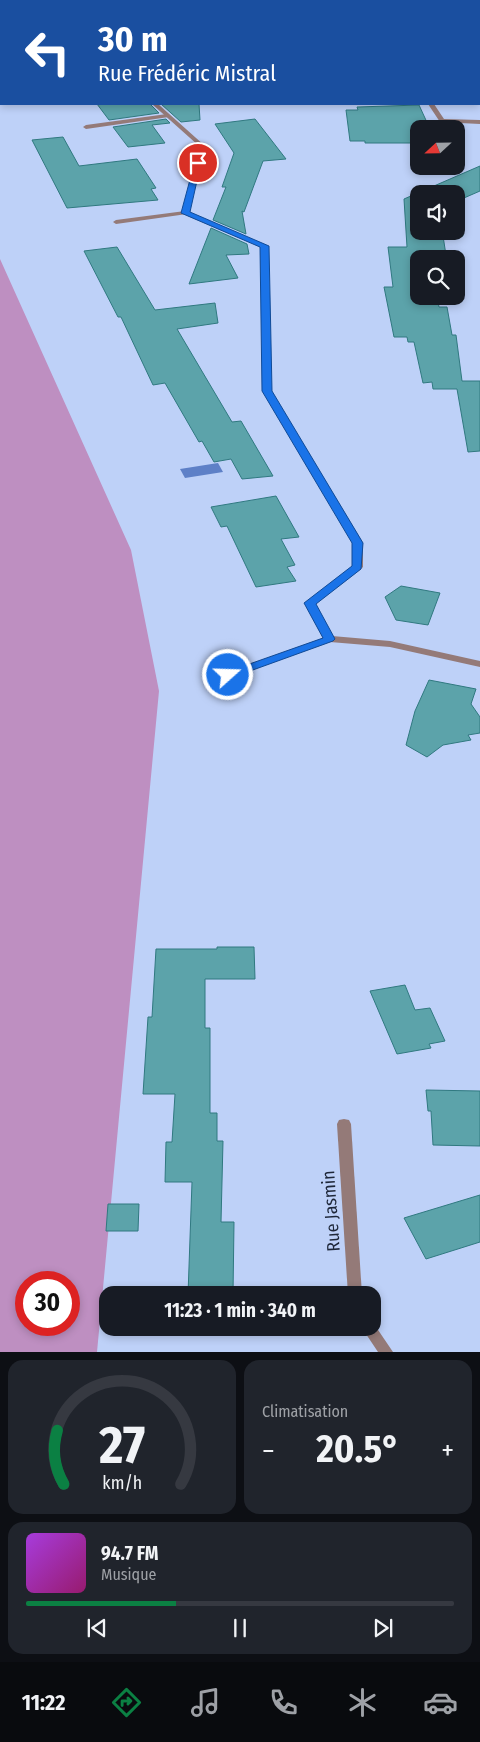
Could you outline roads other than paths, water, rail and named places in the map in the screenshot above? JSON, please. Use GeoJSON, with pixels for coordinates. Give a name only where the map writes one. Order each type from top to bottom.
{"type":"FeatureCollection","features":[{"type":"Feature","properties":{"kind":"street"},"geometry":{"type":"LineString","coordinates":[[156,105],[202,146],[185,213]]}},
{"type":"Feature","properties":{"kind":"street"},"geometry":{"type":"LineString","coordinates":[[432,105],[442,121],[480,122]]}},
{"type":"Feature","properties":{"kind":"street"},"geometry":{"type":"LineString","coordinates":[[86,126],[167,116]]}},
{"type":"Feature","properties":{"kind":"street"},"geometry":{"type":"LineString","coordinates":[[116,222],[185,213],[264,246],[267,391],[358,543],[358,567],[310,603],[329,639]]}},
{"type":"Feature","properties":{"kind":"street"},"geometry":{"type":"LineString","coordinates":[[228,675],[329,639],[390,644],[480,664]]}},
{"type":"Feature","properties":{"kind":"street","name":"Rue Jasmin"},"geometry":{"type":"LineString","coordinates":[[344,1124],[354,1286]]}},
{"type":"Feature","properties":{"kind":"street"},"geometry":{"type":"LineString","coordinates":[[375,1336],[386,1352]]}},
{"type":"Feature","properties":{"kind":"water"},"geometry":{"type":"Polygon","coordinates":[[[218,463],[223,472],[185,478],[180,469],[218,463]]]}}]}
